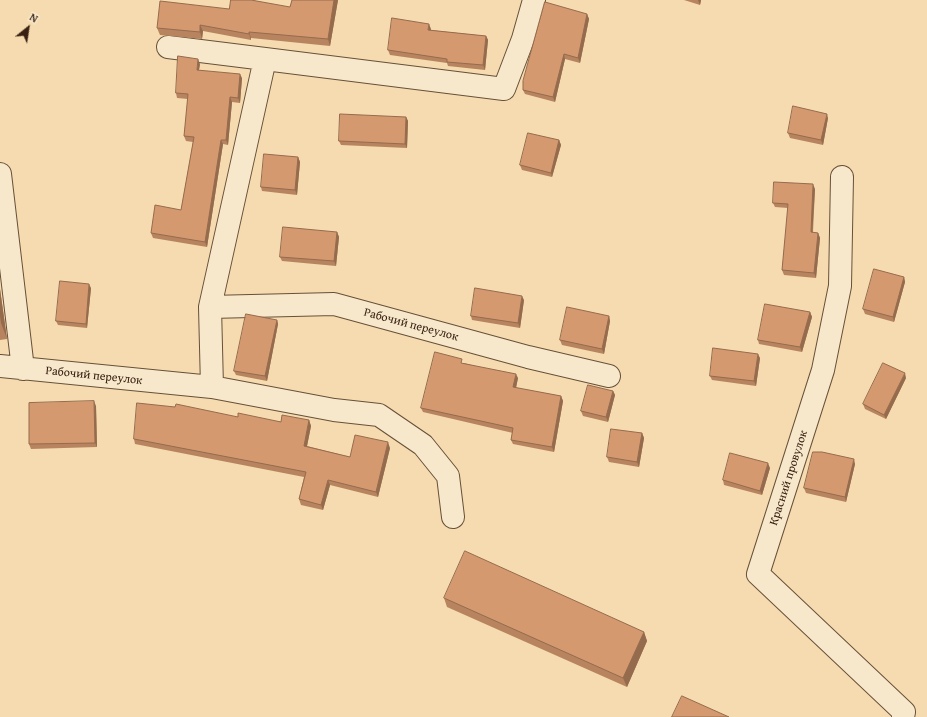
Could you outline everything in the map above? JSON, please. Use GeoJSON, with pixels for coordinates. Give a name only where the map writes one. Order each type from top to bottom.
{"type":"FeatureCollection","features":[{"type":"Feature","properties":{"kind":"street"},"geometry":{"type":"LineString","coordinates":[[168,47],[504,89],[523,39],[534,0]]}},
{"type":"Feature","properties":{"kind":"street"},"geometry":{"type":"LineString","coordinates":[[212,387],[210,306],[265,59]]}},
{"type":"Feature","properties":{"kind":"street"},"geometry":{"type":"LineString","coordinates":[[0,174],[23,369]]}},
{"type":"Feature","properties":{"kind":"street","name":"Красний провулок"},"geometry":{"type":"LineString","coordinates":[[842,177],[840,286],[823,370],[758,574],[904,712],[903,717]]}},
{"type":"Feature","properties":{"kind":"street","name":"Рабочий переулок"},"geometry":{"type":"LineString","coordinates":[[210,306],[334,304],[528,357],[609,376]]}},
{"type":"Feature","properties":{"kind":"street","name":"Рабочий переулок"},"geometry":{"type":"LineString","coordinates":[[0,366],[212,387],[334,410],[379,415],[423,445],[448,476],[453,517]]}},
{"type":"Feature","properties":{"kind":"building"},"geometry":{"type":"Polygon","coordinates":[[[231,0],[251,0],[290,7],[292,0],[334,0],[328,39],[249,32],[249,34],[200,25],[200,32],[157,28],[160,1],[229,9],[231,0]]]}},
{"type":"Feature","properties":{"kind":"building"},"geometry":{"type":"Polygon","coordinates":[[[545,2],[587,14],[578,58],[564,54],[553,97],[523,90],[523,81],[545,2]]]}},
{"type":"Feature","properties":{"kind":"building"},"geometry":{"type":"Polygon","coordinates":[[[392,18],[429,24],[428,30],[486,36],[483,65],[447,62],[447,59],[388,50],[392,18]]]}},
{"type":"Feature","properties":{"kind":"building"},"geometry":{"type":"Polygon","coordinates":[[[178,56],[198,59],[197,70],[240,74],[238,98],[230,97],[226,140],[221,140],[205,242],[151,233],[155,205],[181,210],[194,137],[184,136],[188,94],[176,93],[178,56]]]}},
{"type":"Feature","properties":{"kind":"building"},"geometry":{"type":"Polygon","coordinates":[[[793,106],[827,114],[821,140],[788,133],[793,106]]]}},
{"type":"Feature","properties":{"kind":"building"},"geometry":{"type":"Polygon","coordinates":[[[340,114],[406,117],[405,144],[339,141],[340,114]]]}},
{"type":"Feature","properties":{"kind":"building"},"geometry":{"type":"Polygon","coordinates":[[[528,133],[559,140],[551,173],[520,165],[528,133]]]}},
{"type":"Feature","properties":{"kind":"building"},"geometry":{"type":"Polygon","coordinates":[[[264,154],[298,157],[295,190],[261,187],[264,154]]]}},
{"type":"Feature","properties":{"kind":"building"},"geometry":{"type":"Polygon","coordinates":[[[774,182],[813,184],[811,232],[818,233],[814,273],[782,270],[788,204],[773,203],[774,182]]]}},
{"type":"Feature","properties":{"kind":"building"},"geometry":{"type":"Polygon","coordinates":[[[283,227],[337,232],[334,261],[280,257],[283,227]]]}},
{"type":"Feature","properties":{"kind":"building"},"geometry":{"type":"Polygon","coordinates":[[[874,269],[904,277],[893,317],[863,309],[874,269]]]}},
{"type":"Feature","properties":{"kind":"building"},"geometry":{"type":"Polygon","coordinates":[[[60,281],[89,284],[86,324],[56,321],[60,281]]]}},
{"type":"Feature","properties":{"kind":"building"},"geometry":{"type":"Polygon","coordinates":[[[475,288],[522,296],[518,323],[471,316],[475,288]]]}},
{"type":"Feature","properties":{"kind":"building"},"geometry":{"type":"Polygon","coordinates":[[[765,304],[810,312],[800,347],[758,340],[765,304]]]}},
{"type":"Feature","properties":{"kind":"building"},"geometry":{"type":"Polygon","coordinates":[[[567,307],[609,316],[602,349],[560,340],[567,307]]]}},
{"type":"Feature","properties":{"kind":"building"},"geometry":{"type":"Polygon","coordinates":[[[246,314],[277,320],[265,376],[234,371],[246,314]]]}},
{"type":"Feature","properties":{"kind":"building"},"geometry":{"type":"Polygon","coordinates":[[[713,348],[758,354],[754,381],[710,376],[713,348]]]}},
{"type":"Feature","properties":{"kind":"building"},"geometry":{"type":"Polygon","coordinates":[[[435,352],[462,359],[461,363],[516,374],[513,387],[561,396],[552,447],[511,440],[513,428],[421,408],[435,352]]]}},
{"type":"Feature","properties":{"kind":"building"},"geometry":{"type":"Polygon","coordinates":[[[883,363],[905,373],[884,415],[863,404],[883,363]]]}},
{"type":"Feature","properties":{"kind":"building"},"geometry":{"type":"Polygon","coordinates":[[[588,385],[613,391],[606,417],[581,411],[588,385]]]}},
{"type":"Feature","properties":{"kind":"building"},"geometry":{"type":"Polygon","coordinates":[[[94,401],[95,443],[29,444],[29,403],[94,401]]]}},
{"type":"Feature","properties":{"kind":"building"},"geometry":{"type":"Polygon","coordinates":[[[137,403],[175,407],[176,404],[238,417],[238,413],[281,422],[282,415],[309,420],[304,446],[350,457],[355,435],[388,442],[376,492],[328,480],[321,505],[299,499],[306,472],[134,439],[137,403]]]}},
{"type":"Feature","properties":{"kind":"building"},"geometry":{"type":"Polygon","coordinates":[[[611,429],[642,433],[637,462],[607,457],[611,429]]]}},
{"type":"Feature","properties":{"kind":"building"},"geometry":{"type":"Polygon","coordinates":[[[813,452],[822,452],[854,459],[845,497],[804,488],[813,452]]]}},
{"type":"Feature","properties":{"kind":"building"},"geometry":{"type":"Polygon","coordinates":[[[730,453],[768,463],[760,491],[723,480],[730,453]]]}},
{"type":"Feature","properties":{"kind":"building"},"geometry":{"type":"Polygon","coordinates":[[[465,551],[644,632],[623,678],[444,598],[465,551]]]}},
{"type":"Feature","properties":{"kind":"building"},"geometry":{"type":"Polygon","coordinates":[[[682,696],[729,717],[672,717],[682,696]]]}}]}
